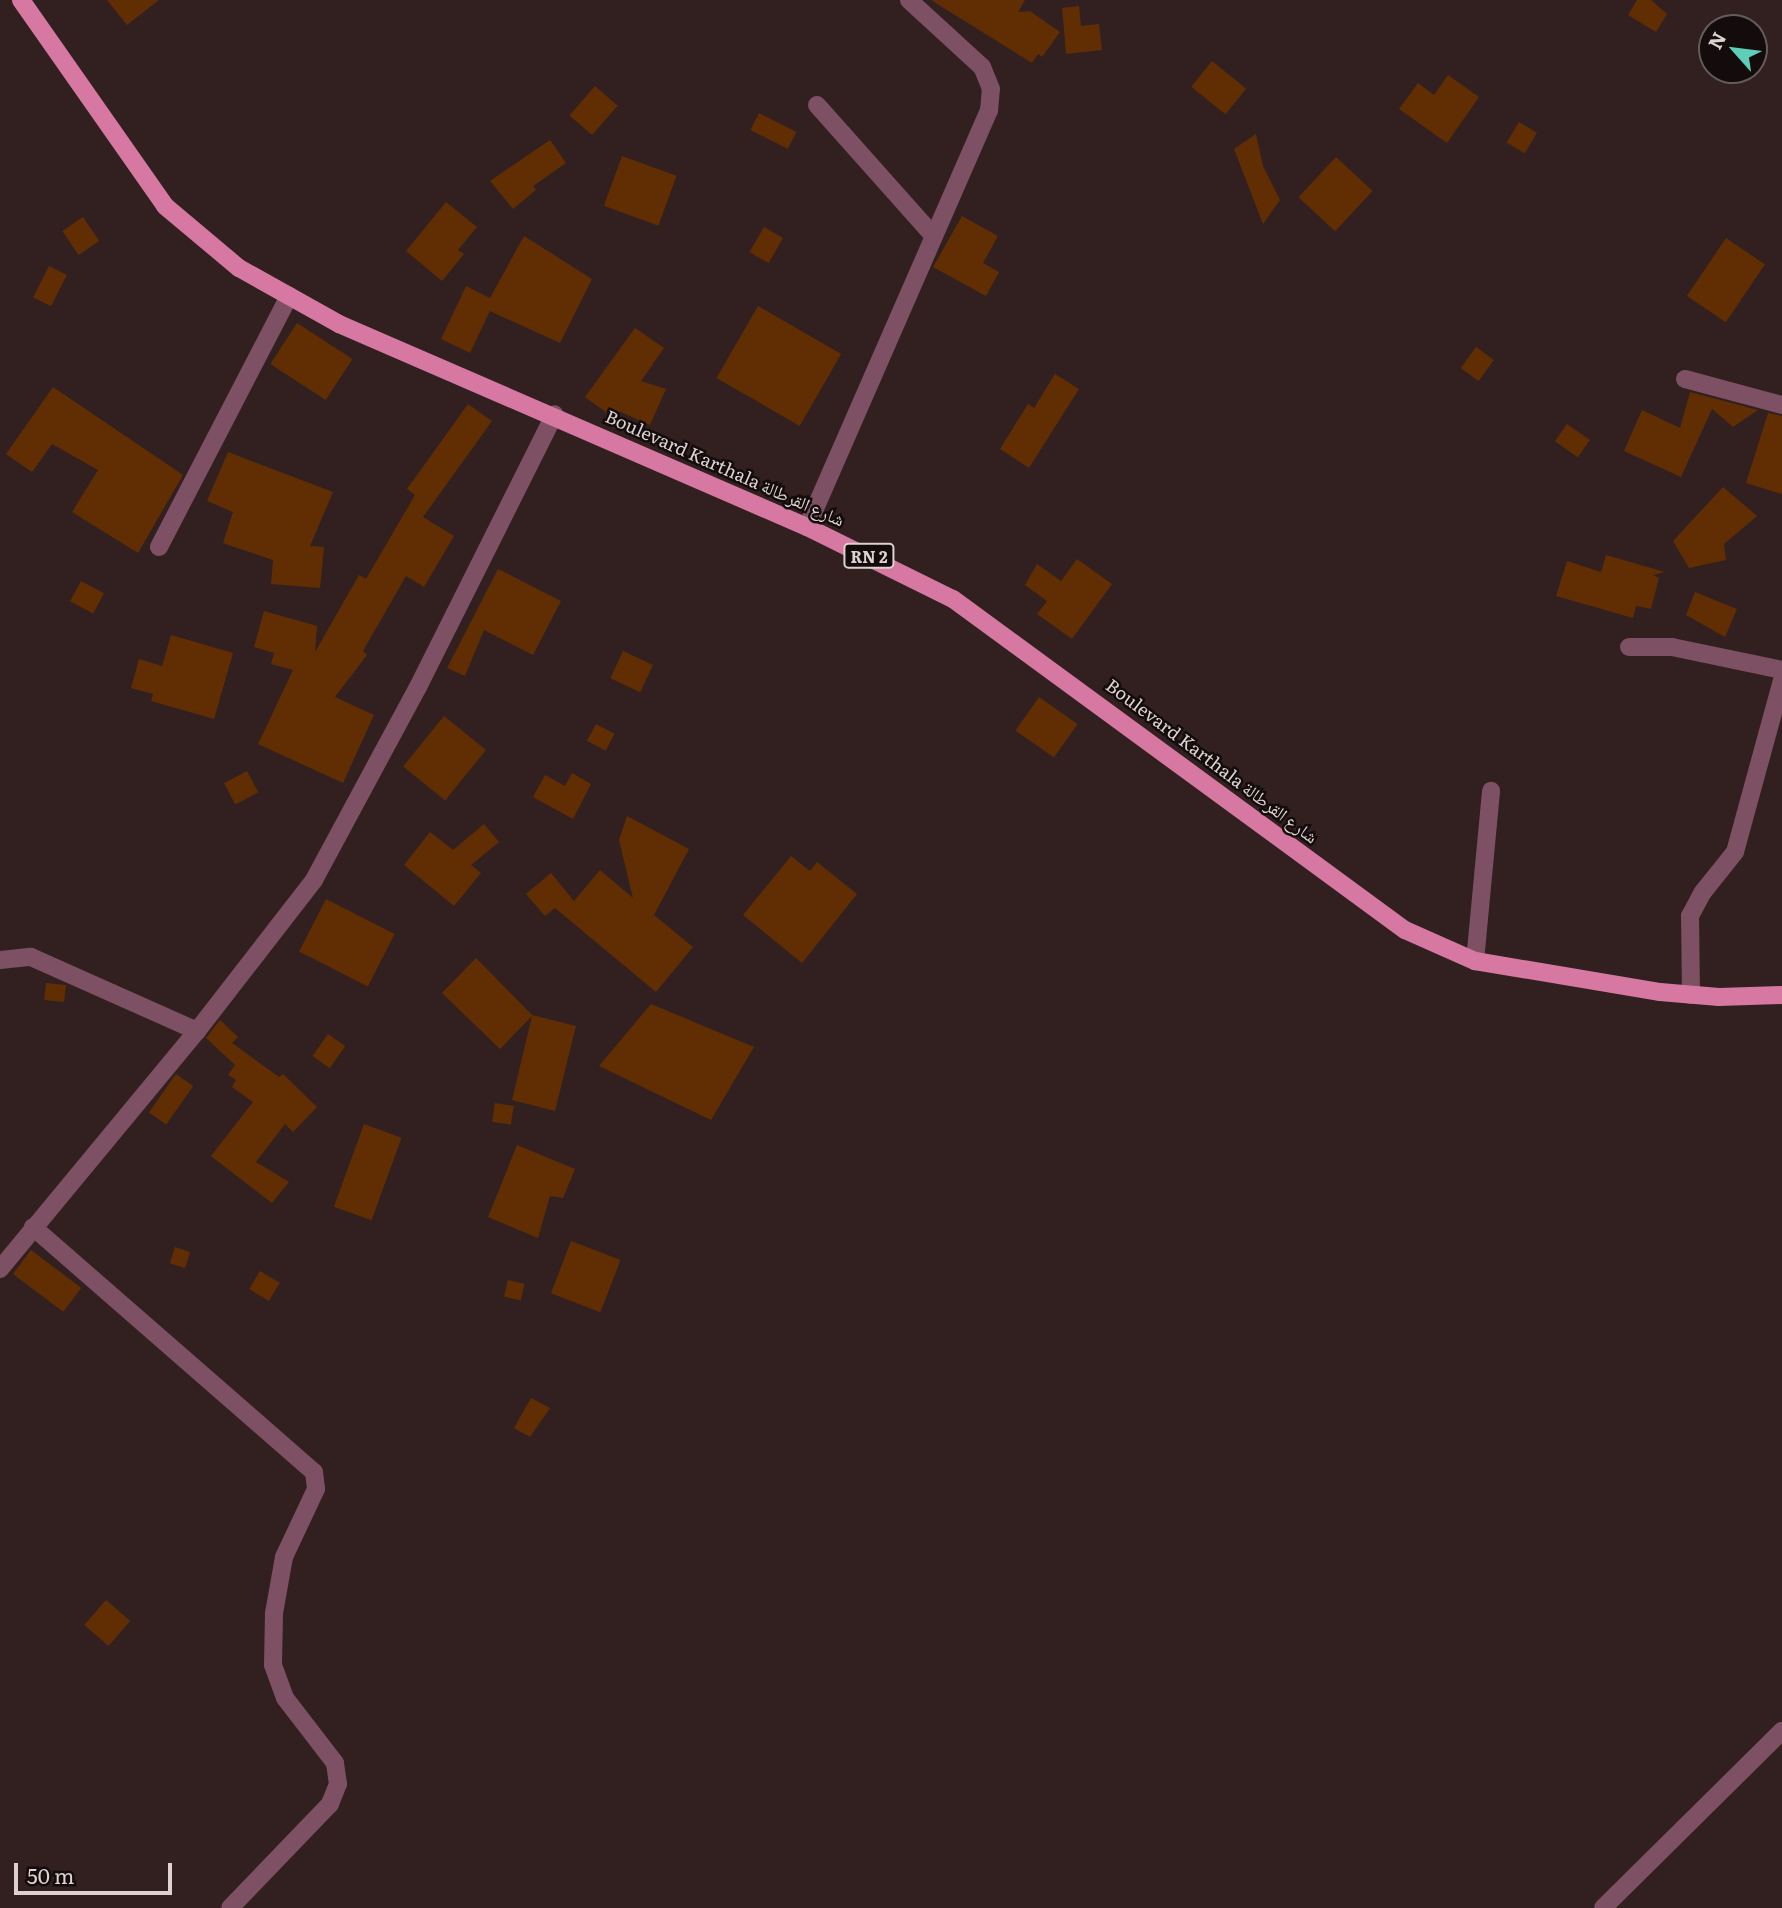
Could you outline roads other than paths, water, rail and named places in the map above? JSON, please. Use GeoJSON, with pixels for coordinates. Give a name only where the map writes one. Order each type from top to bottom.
{"type":"FeatureCollection","features":[{"type":"Feature","properties":{"kind":"main road","name":"Boulevard Karthala شارع القرطالة"},"geometry":{"type":"LineString","coordinates":[[21,0],[165,206],[239,268],[339,324],[555,414],[807,527],[889,565],[989,621],[1405,930],[1475,961],[1691,995],[1782,995]]}},
{"type":"Feature","properties":{"kind":"street"},"geometry":{"type":"LineString","coordinates":[[807,527],[989,111],[991,89],[982,67],[909,0]]}},
{"type":"Feature","properties":{"kind":"street"},"geometry":{"type":"LineString","coordinates":[[817,105],[933,235]]}},
{"type":"Feature","properties":{"kind":"street"},"geometry":{"type":"LineString","coordinates":[[159,547],[289,296]]}},
{"type":"Feature","properties":{"kind":"street"},"geometry":{"type":"LineString","coordinates":[[1685,379],[1782,405]]}},
{"type":"Feature","properties":{"kind":"street"},"geometry":{"type":"LineString","coordinates":[[0,1269],[197,1031],[314,880],[418,687],[555,414]]}},
{"type":"Feature","properties":{"kind":"street"},"geometry":{"type":"LineString","coordinates":[[1629,647],[1672,647],[1782,670]]}},
{"type":"Feature","properties":{"kind":"street"},"geometry":{"type":"LineString","coordinates":[[1691,995],[1690,916],[1735,852],[1782,680]]}},
{"type":"Feature","properties":{"kind":"street"},"geometry":{"type":"LineString","coordinates":[[1475,961],[1491,792]]}},
{"type":"Feature","properties":{"kind":"street"},"geometry":{"type":"LineString","coordinates":[[0,960],[30,957],[197,1031]]}},
{"type":"Feature","properties":{"kind":"street"},"geometry":{"type":"LineString","coordinates":[[33,1227],[314,1472],[316,1489],[284,1557],[274,1613],[274,1665],[285,1698],[335,1763],[338,1784],[330,1804],[230,1908]]}},
{"type":"Feature","properties":{"kind":"street"},"geometry":{"type":"LineString","coordinates":[[1603,1908],[1782,1731]]}}]}
